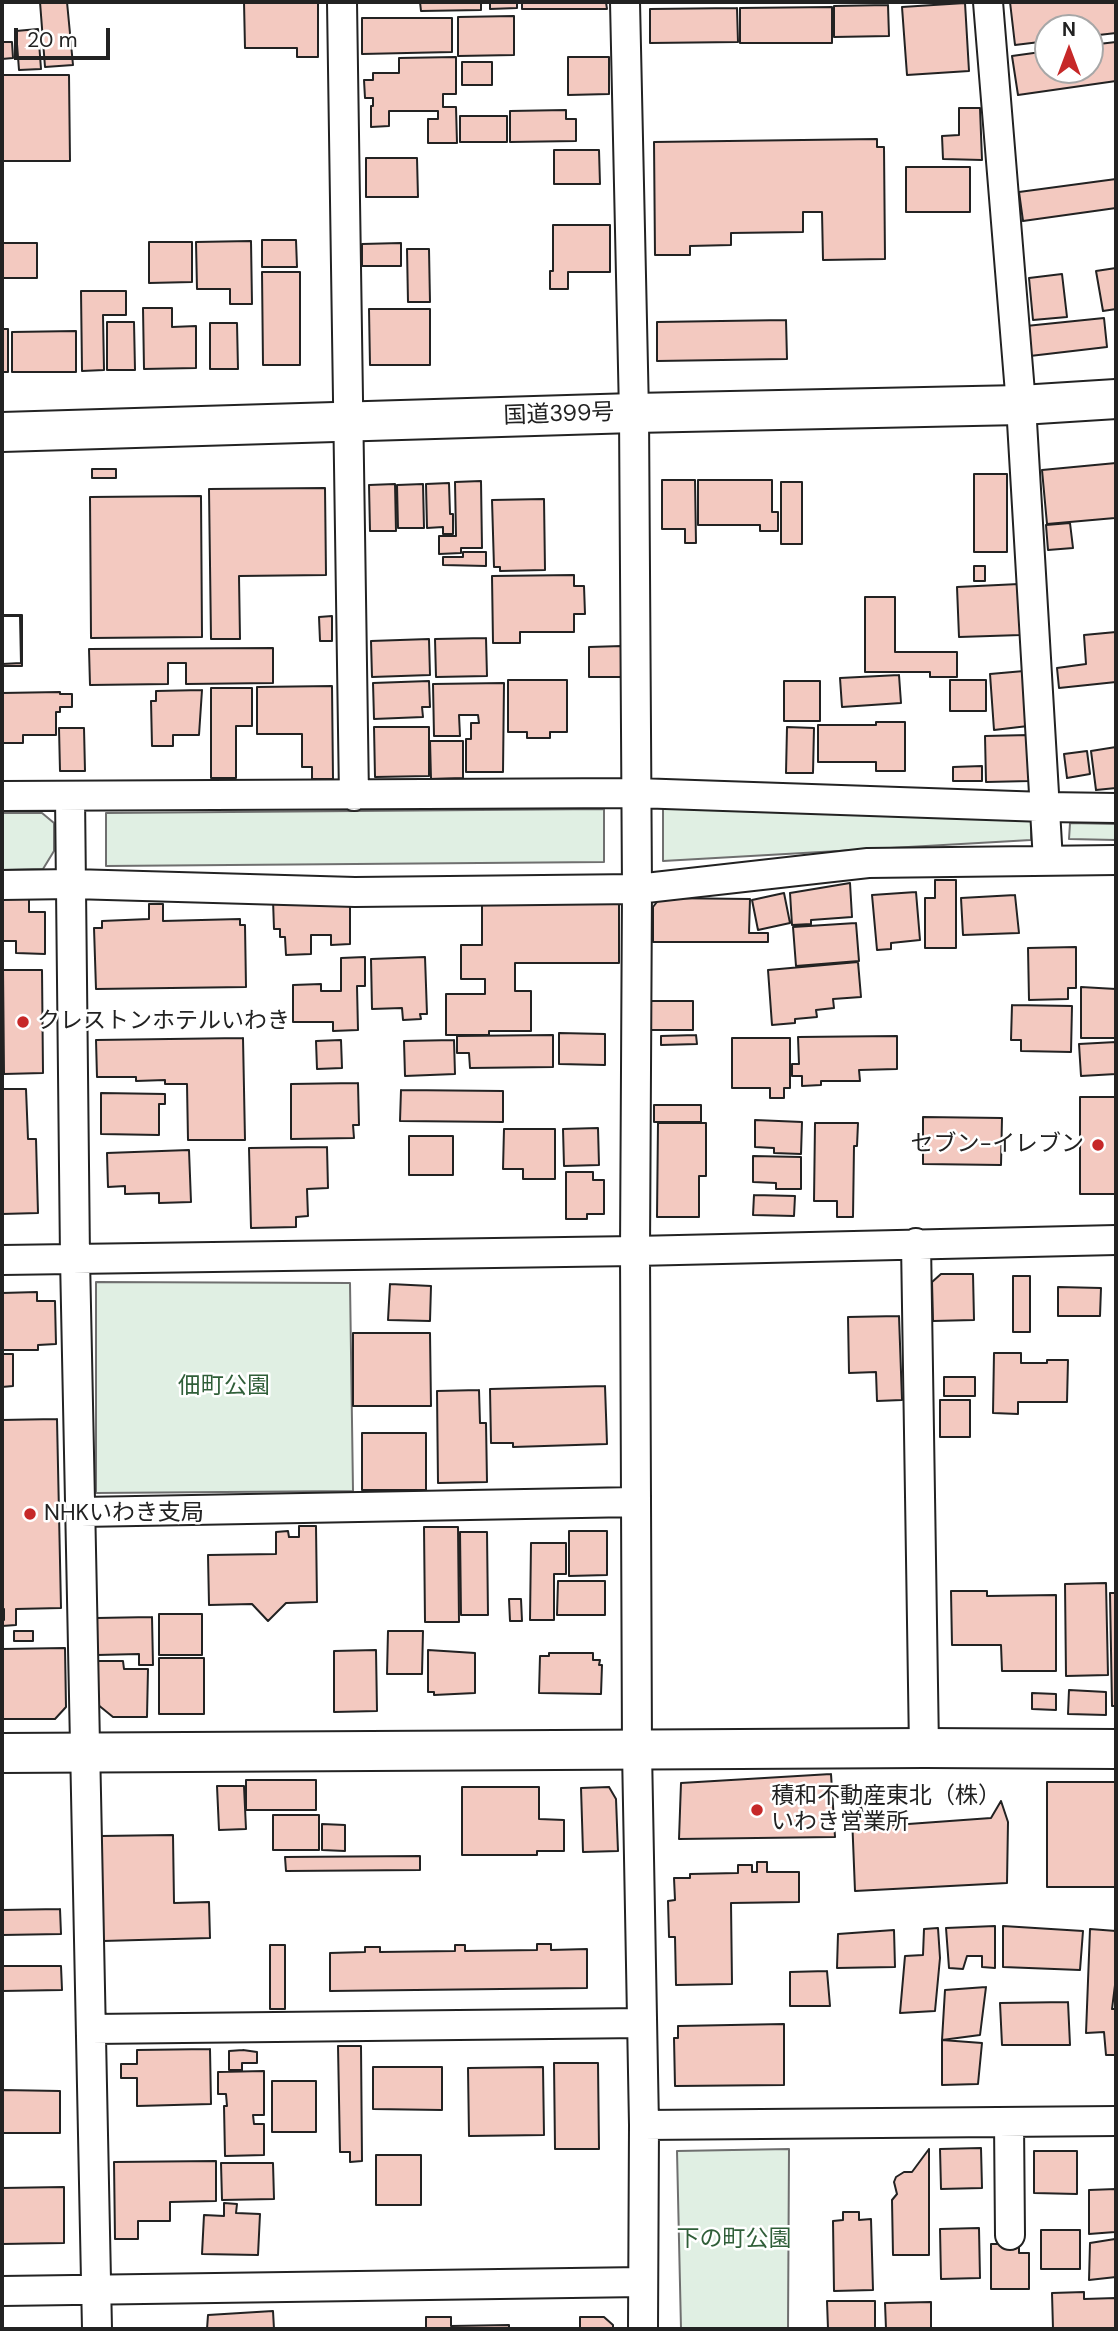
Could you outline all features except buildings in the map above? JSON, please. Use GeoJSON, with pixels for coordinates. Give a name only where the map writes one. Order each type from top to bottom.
{"type":"FeatureCollection","features":[{"type":"Feature","properties":{"kind":"main road","name":"国道399号"},"geometry":{"type":"LineString","coordinates":[[2,432],[634,413],[1021,405],[1116,399]]}},
{"type":"Feature","properties":{"kind":"main road"},"geometry":{"type":"LineString","coordinates":[[2,1753],[1116,1749]]}},
{"type":"Feature","properties":{"kind":"street"},"geometry":{"type":"LineString","coordinates":[[342,2],[354,796]]}},
{"type":"Feature","properties":{"kind":"street"},"geometry":{"type":"LineString","coordinates":[[625,2],[634,413],[637,1751],[644,2125],[643,2329]]}},
{"type":"Feature","properties":{"kind":"street"},"geometry":{"type":"LineString","coordinates":[[988,2],[1021,405],[1048,861]]}},
{"type":"Feature","properties":{"kind":"street"},"geometry":{"type":"LineString","coordinates":[[2,796],[636,793],[1116,808]]}},
{"type":"Feature","properties":{"kind":"street"},"geometry":{"type":"LineString","coordinates":[[70,796],[75,1258],[97,2329]]}},
{"type":"Feature","properties":{"kind":"street"},"geometry":{"type":"LineString","coordinates":[[2,885],[72,884],[355,892],[637,888],[868,863],[1116,860]]}},
{"type":"Feature","properties":{"kind":"street"},"geometry":{"type":"LineString","coordinates":[[2,1260],[635,1251],[1116,1240]]}},
{"type":"Feature","properties":{"kind":"street"},"geometry":{"type":"LineString","coordinates":[[916,1243],[924,1748]]}},
{"type":"Feature","properties":{"kind":"street"},"geometry":{"type":"LineString","coordinates":[[81,1512],[636,1502]]}},
{"type":"Feature","properties":{"kind":"street"},"geometry":{"type":"LineString","coordinates":[[92,2029],[642,2023]]}},
{"type":"Feature","properties":{"kind":"street"},"geometry":{"type":"LineString","coordinates":[[644,2125],[1116,2121]]}},
{"type":"Feature","properties":{"kind":"street"},"geometry":{"type":"LineString","coordinates":[[1009,2122],[1010,2235]]}},
{"type":"Feature","properties":{"kind":"street"},"geometry":{"type":"LineString","coordinates":[[2,2291],[642,2282]]}},
{"type":"Feature","properties":{"kind":"green space"},"geometry":{"type":"Polygon","coordinates":[[[663,805],[1031,815],[1031,840],[663,861],[663,805]]]}},
{"type":"Feature","properties":{"kind":"green space"},"geometry":{"type":"Polygon","coordinates":[[[604,809],[604,862],[106,866],[106,813],[604,809]]]}},
{"type":"Feature","properties":{"kind":"green space"},"geometry":{"type":"Polygon","coordinates":[[[2,813],[42,813],[54,823],[54,851],[43,869],[2,870],[2,813]]]}},
{"type":"Feature","properties":{"kind":"green space"},"geometry":{"type":"Polygon","coordinates":[[[1070,823],[1116,824],[1116,840],[1069,839],[1070,823]]]}},
{"type":"Feature","properties":{"kind":"green space","name":"佃町公園"},"geometry":{"type":"Polygon","coordinates":[[[96,1282],[350,1283],[353,1491],[96,1493],[96,1282]]]}},
{"type":"Feature","properties":{"kind":"green space","name":"下の町公園"},"geometry":{"type":"Polygon","coordinates":[[[789,2149],[788,2329],[681,2329],[677,2151],[789,2149]]]}},
{"type":"Feature","properties":{"kind":"place","name":"クレストンホテルいわき"},"geometry":{"type":"Point","coordinates":[23,1022]}},
{"type":"Feature","properties":{"kind":"place","name":"セブン-イレブン"},"geometry":{"type":"Point","coordinates":[1098,1145]}},
{"type":"Feature","properties":{"kind":"place","name":"NHKいわき支局"},"geometry":{"type":"Point","coordinates":[30,1514]}},
{"type":"Feature","properties":{"kind":"place","name":"積和不動産東北（株） いわき営業所"},"geometry":{"type":"Point","coordinates":[757,1810]}}]}
